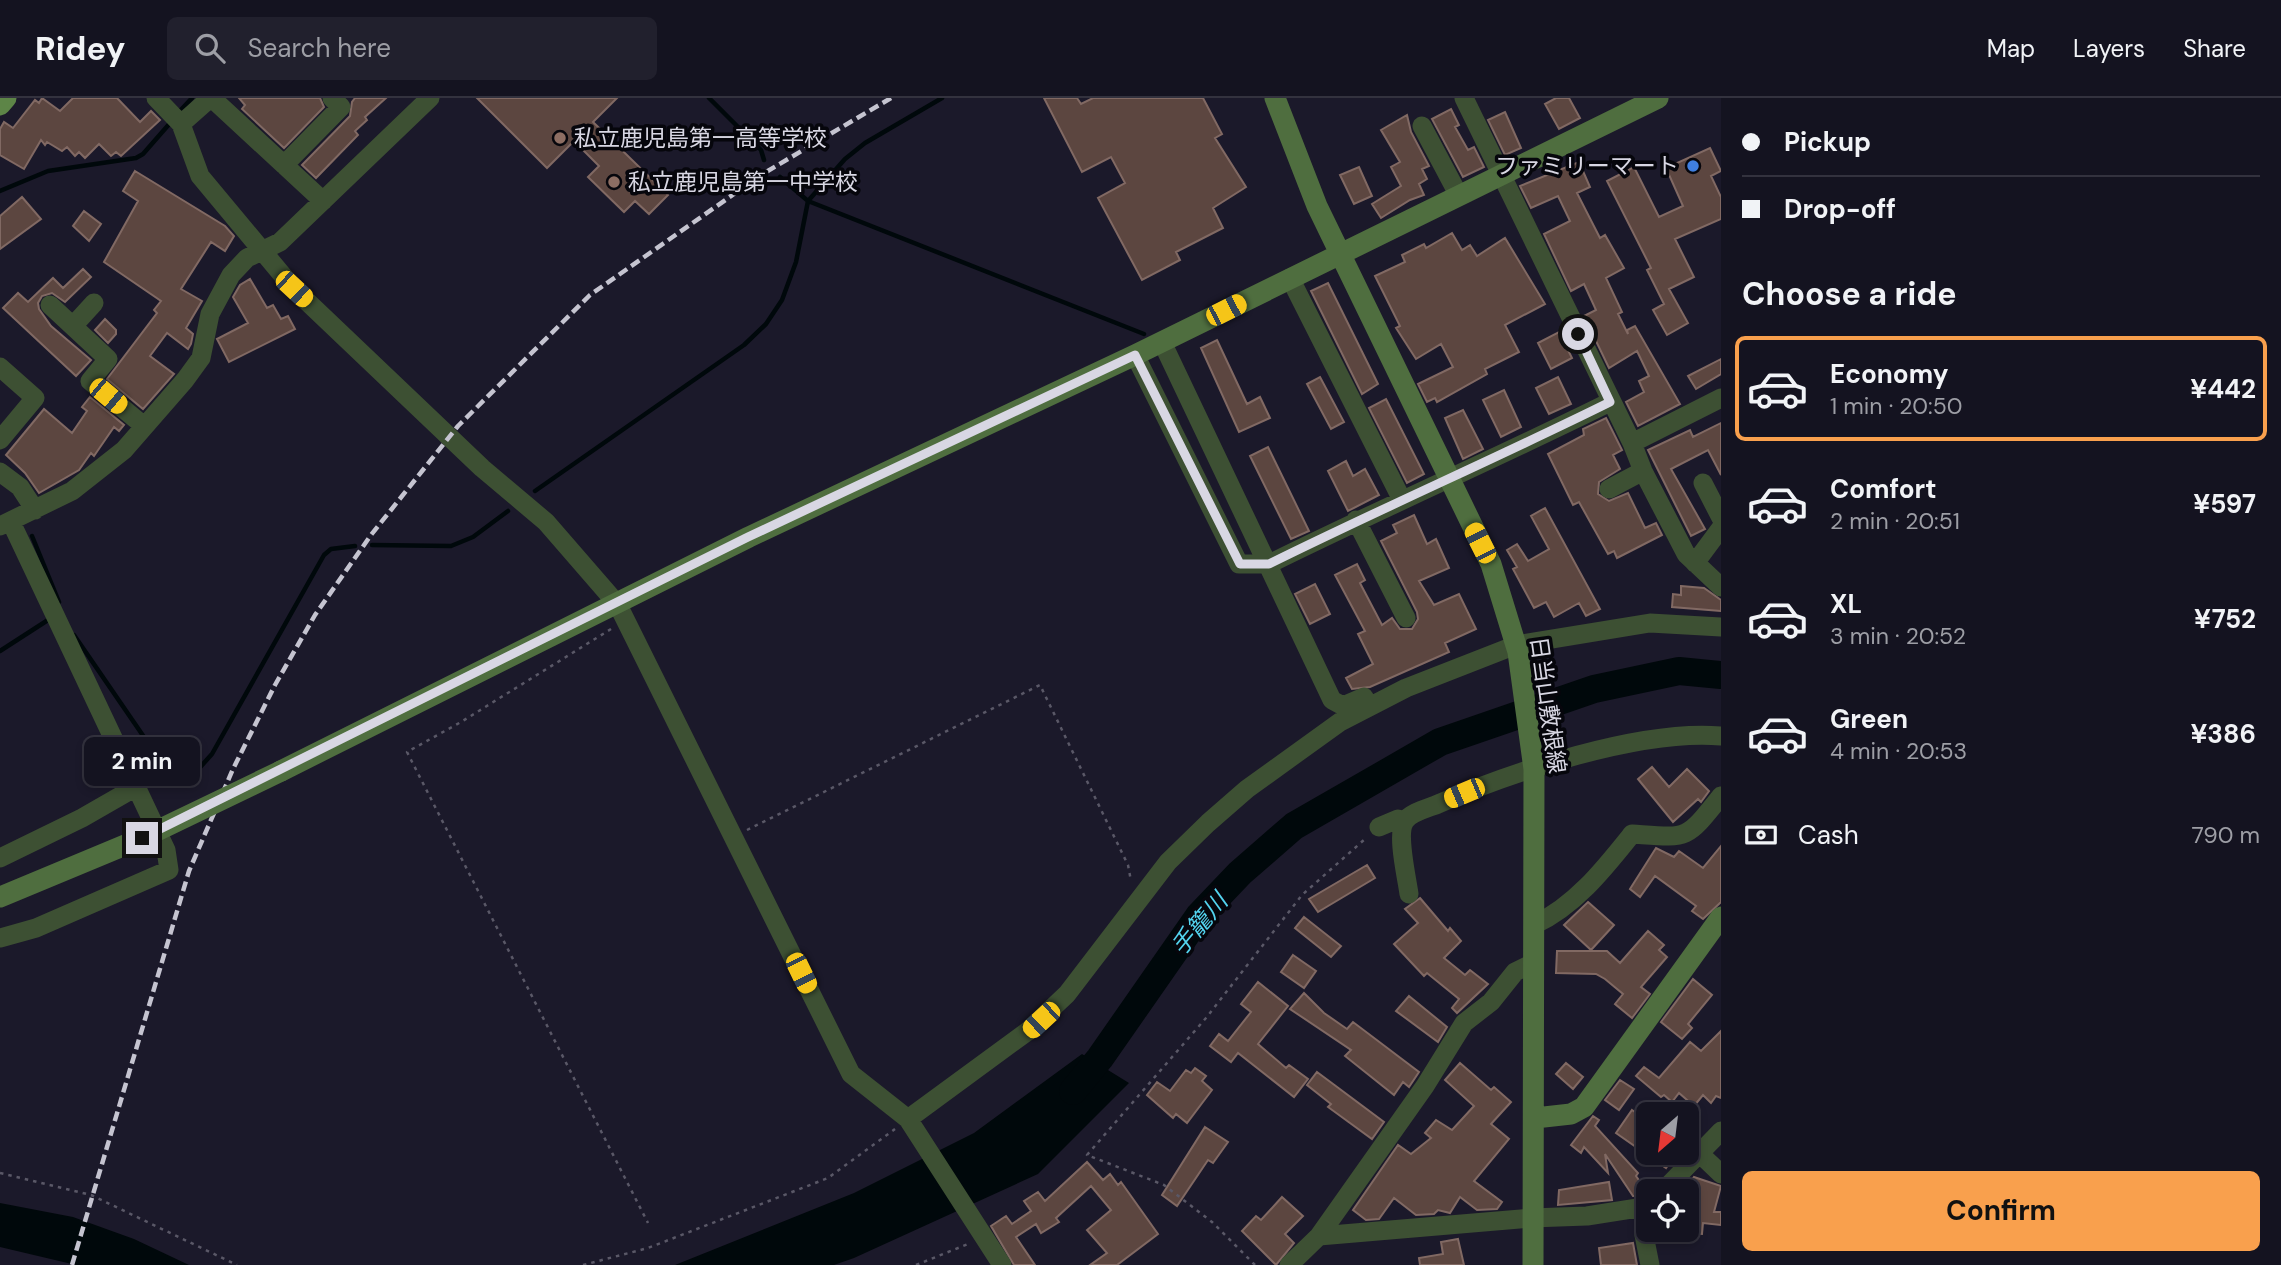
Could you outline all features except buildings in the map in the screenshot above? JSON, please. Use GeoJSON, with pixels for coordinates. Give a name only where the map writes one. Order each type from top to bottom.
{"type":"FeatureCollection","features":[{"type":"Feature","properties":{"kind":"main road"},"geometry":{"type":"LineString","coordinates":[[0,105],[6,98]]}},
{"type":"Feature","properties":{"kind":"street"},"geometry":{"type":"LineString","coordinates":[[156,98],[177,119],[200,176],[294,289],[482,468],[546,522],[622,612],[851,1074],[910,1122],[1002,1265]]}},
{"type":"Feature","properties":{"kind":"street"},"geometry":{"type":"LineString","coordinates":[[284,165],[341,107],[332,98]]}},
{"type":"Feature","properties":{"kind":"street"},"geometry":{"type":"LineString","coordinates":[[0,938],[36,928],[169,870],[166,850],[6,524],[81,484],[124,450],[201,358],[210,314],[228,280],[247,258],[280,243],[430,98]]}},
{"type":"Feature","properties":{"kind":"street","name":"日当山敷根線"},"geometry":{"type":"LineString","coordinates":[[1275,98],[1317,206],[1491,564],[1517,649],[1534,766],[1535,1118],[1532,1265]]}},
{"type":"Feature","properties":{"kind":"street"},"geometry":{"type":"LineString","coordinates":[[1464,98],[1632,443],[1643,471],[1686,554],[1721,587]]}},
{"type":"Feature","properties":{"kind":"street"},"geometry":{"type":"LineString","coordinates":[[0,897],[142,838],[622,612],[748,537],[1162,342],[1458,194],[1658,98]]}},
{"type":"Feature","properties":{"kind":"street"},"geometry":{"type":"LineString","coordinates":[[177,119],[208,101],[215,101],[323,201]]}},
{"type":"Feature","properties":{"kind":"street"},"geometry":{"type":"LineString","coordinates":[[1422,126],[1458,194]]}},
{"type":"Feature","properties":{"kind":"street"},"geometry":{"type":"LineString","coordinates":[[1290,278],[1401,498]]}},
{"type":"Feature","properties":{"kind":"street"},"geometry":{"type":"LineString","coordinates":[[73,326],[94,303]]}},
{"type":"Feature","properties":{"kind":"street"},"geometry":{"type":"LineString","coordinates":[[50,305],[108,359],[90,381],[144,426]]}},
{"type":"Feature","properties":{"kind":"street"},"geometry":{"type":"LineString","coordinates":[[1162,342],[1332,700],[1343,706],[1397,682],[1406,688]]}},
{"type":"Feature","properties":{"kind":"street"},"geometry":{"type":"LineString","coordinates":[[1135,355],[1240,564],[1269,564],[1401,498],[1448,479],[1610,402]]}},
{"type":"Feature","properties":{"kind":"street"},"geometry":{"type":"LineString","coordinates":[[0,367],[35,397],[0,440]]}},
{"type":"Feature","properties":{"kind":"street"},"geometry":{"type":"LineString","coordinates":[[1632,443],[1721,398]]}},
{"type":"Feature","properties":{"kind":"street"},"geometry":{"type":"LineString","coordinates":[[1609,489],[1643,471]]}},
{"type":"Feature","properties":{"kind":"street"},"geometry":{"type":"LineString","coordinates":[[0,472],[20,487],[36,510]]}},
{"type":"Feature","properties":{"kind":"street"},"geometry":{"type":"LineString","coordinates":[[1703,483],[1721,518]]}},
{"type":"Feature","properties":{"kind":"street"},"geometry":{"type":"LineString","coordinates":[[1356,520],[1406,618]]}},
{"type":"Feature","properties":{"kind":"street"},"geometry":{"type":"LineString","coordinates":[[1695,563],[1721,528]]}},
{"type":"Feature","properties":{"kind":"street"},"geometry":{"type":"LineString","coordinates":[[910,1122],[1041,1020],[1067,994],[1168,862],[1237,797],[1340,722],[1406,688],[1517,649],[1650,623],[1721,627]]}},
{"type":"Feature","properties":{"kind":"street"},"geometry":{"type":"LineString","coordinates":[[1379,827],[1387,822],[1404,821],[1486,783],[1534,766],[1617,747],[1684,736],[1721,736]]}},
{"type":"Feature","properties":{"kind":"street"},"geometry":{"type":"LineString","coordinates":[[0,858],[82,818],[136,787]]}},
{"type":"Feature","properties":{"kind":"street"},"geometry":{"type":"LineString","coordinates":[[1534,925],[1559,914],[1632,834],[1669,839],[1688,834],[1721,796]]}},
{"type":"Feature","properties":{"kind":"street"},"geometry":{"type":"LineString","coordinates":[[1404,821],[1401,831],[1409,894]]}},
{"type":"Feature","properties":{"kind":"street"},"geometry":{"type":"LineString","coordinates":[[1535,1118],[1571,1114],[1584,1107],[1721,917]]}},
{"type":"Feature","properties":{"kind":"street"},"geometry":{"type":"LineString","coordinates":[[1289,1265],[1319,1236],[1418,1097],[1464,1023],[1491,1002],[1515,972],[1534,963]]}},
{"type":"Feature","properties":{"kind":"street"},"geometry":{"type":"LineString","coordinates":[[1721,1131],[1699,1153],[1721,1174]]}},
{"type":"Feature","properties":{"kind":"street"},"geometry":{"type":"LineString","coordinates":[[1674,1179],[1687,1166]]}},
{"type":"Feature","properties":{"kind":"street"},"geometry":{"type":"LineString","coordinates":[[1319,1236],[1531,1218],[1587,1216],[1636,1207]]}},
{"type":"Feature","properties":{"kind":"street"},"geometry":{"type":"LineString","coordinates":[[1645,1242],[1650,1265]]}},
{"type":"Feature","properties":{"kind":"path"},"geometry":{"type":"LineString","coordinates":[[622,612],[407,752],[648,1223]]}},
{"type":"Feature","properties":{"kind":"path"},"geometry":{"type":"LineString","coordinates":[[735,836],[1040,685],[1128,865],[1132,880],[1126,890]]}},
{"type":"Feature","properties":{"kind":"path"},"geometry":{"type":"LineString","coordinates":[[1255,1265],[1212,1222],[1164,1185],[1087,1155],[1206,1018],[1302,895],[1379,827]]}},
{"type":"Feature","properties":{"kind":"path"},"geometry":{"type":"LineString","coordinates":[[583,1265],[648,1248],[828,1178],[910,1122]]}},
{"type":"Feature","properties":{"kind":"path"},"geometry":{"type":"LineString","coordinates":[[0,1173],[91,1195],[237,1265]]}},
{"type":"Feature","properties":{"kind":"path"},"geometry":{"type":"LineString","coordinates":[[916,1265],[980,1234]]}},
{"type":"Feature","properties":{"kind":"shaded area"},"geometry":{"type":"Polygon","coordinates":[[[1082,1054],[1129,1083],[1038,1174],[834,1265],[675,1265],[854,1193],[974,1133],[1082,1054]]]}},
{"type":"Feature","properties":{"kind":"shaded area"},"geometry":{"type":"Polygon","coordinates":[[[0,1203],[73,1217],[134,1239],[189,1265],[76,1265],[0,1247],[0,1203]]]}},
{"type":"Feature","properties":{"kind":"waterway"},"geometry":{"type":"LineString","coordinates":[[179,112],[192,98]]}},
{"type":"Feature","properties":{"kind":"waterway"},"geometry":{"type":"LineString","coordinates":[[709,98],[761,150],[764,160]]}},
{"type":"Feature","properties":{"kind":"waterway"},"geometry":{"type":"LineString","coordinates":[[535,491],[744,345],[766,324],[782,300],[796,262],[808,201],[845,159],[865,143],[942,98]]}},
{"type":"Feature","properties":{"kind":"waterway"},"geometry":{"type":"LineString","coordinates":[[0,191],[48,171],[136,158],[143,154],[171,122]]}},
{"type":"Feature","properties":{"kind":"waterway"},"geometry":{"type":"LineString","coordinates":[[780,177],[808,201],[1144,334]]}},
{"type":"Feature","properties":{"kind":"waterway"},"geometry":{"type":"LineString","coordinates":[[372,545],[451,546],[473,537],[508,511]]}},
{"type":"Feature","properties":{"kind":"waterway"},"geometry":{"type":"LineString","coordinates":[[32,536],[59,602]]}},
{"type":"Feature","properties":{"kind":"waterway"},"geometry":{"type":"LineString","coordinates":[[74,635],[157,756],[169,779],[180,783],[194,774],[212,754],[324,555],[331,549],[355,546]]}},
{"type":"Feature","properties":{"kind":"waterway"},"geometry":{"type":"LineString","coordinates":[[0,651],[48,620]]}},
{"type":"Feature","properties":{"kind":"waterway","name":"手籠川"},"geometry":{"type":"LineString","coordinates":[[1073,1091],[1100,1058],[1199,916],[1240,873],[1294,826],[1440,742],[1594,689],[1679,671],[1721,675]]}},
{"type":"Feature","properties":{"kind":"railway"},"geometry":{"type":"LineString","coordinates":[[72,1265],[189,871],[233,769],[275,685],[315,615],[371,535],[458,426],[590,295],[761,175],[891,98]]}},
{"type":"Feature","properties":{"kind":"place","name":"私立鹿児島第一高等学校"},"geometry":{"type":"Point","coordinates":[560,138]}},
{"type":"Feature","properties":{"kind":"place","name":"ファミリーマート"},"geometry":{"type":"Point","coordinates":[1693,166]}},
{"type":"Feature","properties":{"kind":"place","name":"私立鹿児島第一中学校"},"geometry":{"type":"Point","coordinates":[614,182]}},
{"type":"Feature","properties":{"kind":"route"},"geometry":{"type":"LineString","coordinates":[[142,838],[618,605],[748,537],[1135,355],[1240,564],[1250,566],[1269,564],[1401,498],[1467,473],[1610,402],[1578,334]]}}]}
